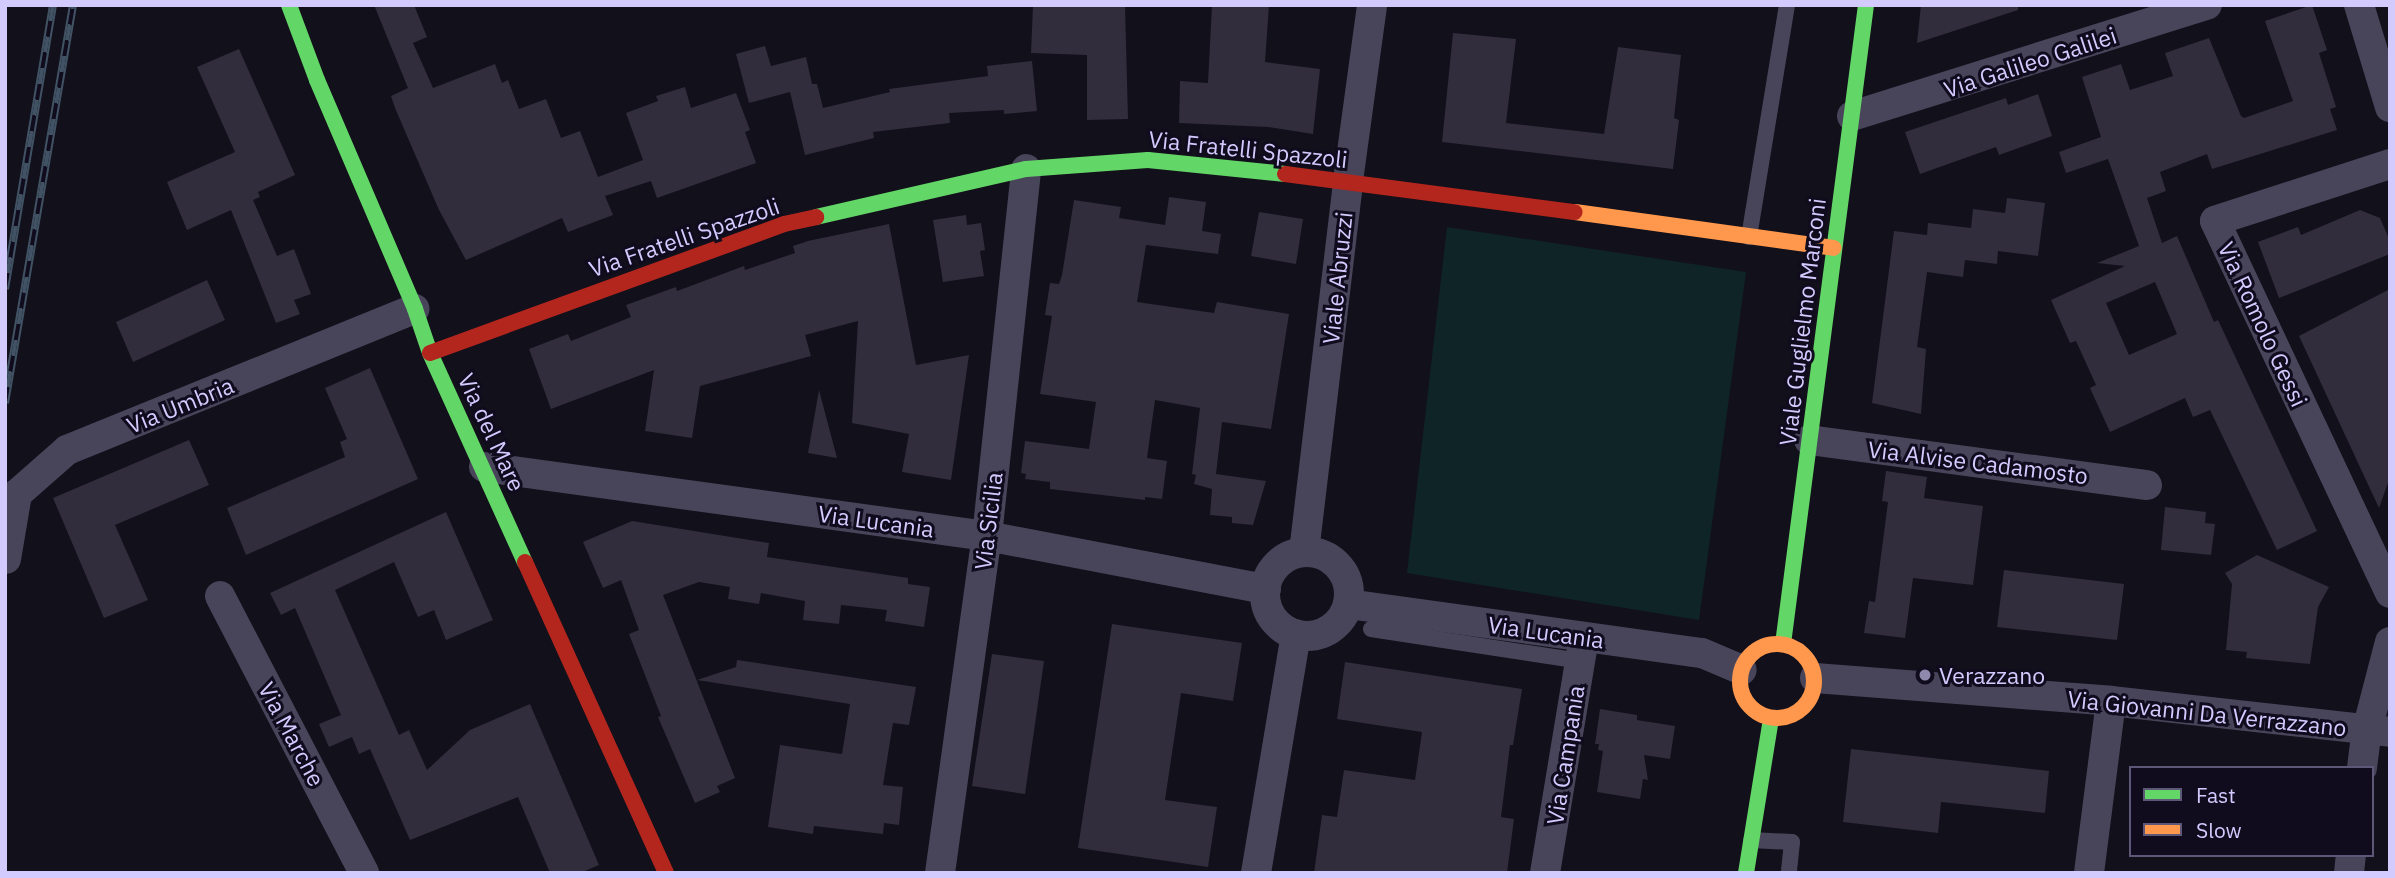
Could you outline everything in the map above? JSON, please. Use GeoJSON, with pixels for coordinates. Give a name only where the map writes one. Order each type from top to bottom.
{"type":"FeatureCollection","features":[{"type":"Feature","properties":{"kind":"street","name":"Via del Mare"},"geometry":{"type":"LineString","coordinates":[[289,5],[317,80],[415,309],[430,353],[666,873]]}},
{"type":"Feature","properties":{"kind":"street","name":"Viale Abruzzi"},"geometry":{"type":"LineString","coordinates":[[1304,552],[1348,181],[1372,5]]}},
{"type":"Feature","properties":{"kind":"street","name":"Viale Guglielmo Marconi"},"geometry":{"type":"LineString","coordinates":[[1783,644],[1866,5]]}},
{"type":"Feature","properties":{"kind":"street","name":"Via Galileo Galilei"},"geometry":{"type":"LineString","coordinates":[[1852,116],[2207,5]]}},
{"type":"Feature","properties":{"kind":"street"},"geometry":{"type":"LineString","coordinates":[[2359,5],[2390,107]]}},
{"type":"Feature","properties":{"kind":"street","name":"Via Fratelli Spazzoli"},"geometry":{"type":"LineString","coordinates":[[430,353],[784,225],[1026,169],[1148,160],[1348,181],[1834,248]]}},
{"type":"Feature","properties":{"kind":"street","name":"Via Romolo Gessi"},"geometry":{"type":"LineString","coordinates":[[2390,164],[2215,221],[2390,593]]}},
{"type":"Feature","properties":{"kind":"street","name":"Via Sicilia"},"geometry":{"type":"LineString","coordinates":[[940,873],[987,536],[1026,169]]}},
{"type":"Feature","properties":{"kind":"street","name":"Via Umbria"},"geometry":{"type":"LineString","coordinates":[[6,559],[17,494],[67,450],[415,309]]}},
{"type":"Feature","properties":{"kind":"street","name":"Via Alvise Cadamosto"},"geometry":{"type":"LineString","coordinates":[[1809,440],[2147,485]]}},
{"type":"Feature","properties":{"kind":"street","name":"Via Lucania"},"geometry":{"type":"LineString","coordinates":[[484,467],[987,536],[1266,589]]}},
{"type":"Feature","properties":{"kind":"street"},"geometry":{"type":"LineString","coordinates":[[1304,552],[1329,558],[1339,566],[1346,578],[1348,604],[1343,616],[1323,633],[1296,634],[1276,622],[1266,601],[1270,575],[1278,563],[1304,552]]}},
{"type":"Feature","properties":{"kind":"street","name":"Via Marche"},"geometry":{"type":"LineString","coordinates":[[220,596],[364,873]]}},
{"type":"Feature","properties":{"kind":"street","name":"Via Lucania"},"geometry":{"type":"LineString","coordinates":[[1348,604],[1582,649],[1702,653],[1742,670]]}},
{"type":"Feature","properties":{"kind":"street"},"geometry":{"type":"LineString","coordinates":[[1256,873],[1296,634]]}},
{"type":"Feature","properties":{"kind":"street"},"geometry":{"type":"LineString","coordinates":[[2363,766],[2378,731],[2390,642]]}},
{"type":"Feature","properties":{"kind":"street"},"geometry":{"type":"LineString","coordinates":[[1783,644],[1804,655],[1812,666],[1815,678],[1813,694],[1807,705],[1785,718],[1772,719],[1760,715],[1743,696],[1742,670],[1758,649],[1783,644]]}},
{"type":"Feature","properties":{"kind":"street","name":"Via Campania"},"geometry":{"type":"LineString","coordinates":[[1545,873],[1582,649]]}},
{"type":"Feature","properties":{"kind":"street","name":"Via Giovanni Da Verrazzano"},"geometry":{"type":"LineString","coordinates":[[1815,678],[2110,701],[2378,731]]}},
{"type":"Feature","properties":{"kind":"street"},"geometry":{"type":"LineString","coordinates":[[2089,873],[2110,701]]}},
{"type":"Feature","properties":{"kind":"street"},"geometry":{"type":"LineString","coordinates":[[1746,873],[1772,719]]}},
{"type":"Feature","properties":{"kind":"lane"},"geometry":{"type":"LineString","coordinates":[[1749,237],[1787,5]]}},
{"type":"Feature","properties":{"kind":"lane"},"geometry":{"type":"LineString","coordinates":[[1371,629],[1582,649]]}},
{"type":"Feature","properties":{"kind":"lane"},"geometry":{"type":"LineString","coordinates":[[1751,840],[1792,842],[1788,873]]}},
{"type":"Feature","properties":{"kind":"green space"},"geometry":{"type":"Polygon","coordinates":[[[1447,227],[1746,272],[1699,620],[1407,573],[1447,227]]]}},
{"type":"Feature","properties":{"kind":"building"},"geometry":{"type":"Polygon","coordinates":[[[374,5],[414,5],[427,37],[413,43],[433,88],[495,64],[502,83],[508,80],[519,109],[546,99],[561,138],[580,131],[598,177],[643,160],[626,113],[658,101],[656,96],[685,87],[691,108],[736,93],[750,130],[745,132],[756,163],[657,198],[651,181],[605,196],[613,215],[568,232],[562,218],[466,260],[439,210],[395,108],[391,96],[408,88],[374,5]]]}},
{"type":"Feature","properties":{"kind":"building"},"geometry":{"type":"Polygon","coordinates":[[[1033,5],[1125,5],[1128,119],[1087,120],[1087,55],[1031,53],[1033,5]]]}},
{"type":"Feature","properties":{"kind":"building"},"geometry":{"type":"Polygon","coordinates":[[[1212,5],[1269,5],[1265,62],[1320,69],[1313,134],[1268,127],[1179,123],[1180,81],[1208,83],[1212,5]]]}},
{"type":"Feature","properties":{"kind":"building"},"geometry":{"type":"Polygon","coordinates":[[[1921,5],[2018,5],[2018,10],[1917,43],[1921,5]]]}},
{"type":"Feature","properties":{"kind":"building"},"geometry":{"type":"Polygon","coordinates":[[[2312,5],[2327,50],[2319,53],[2336,107],[2330,109],[2337,130],[2212,169],[2207,154],[2160,172],[2166,191],[2147,198],[2162,243],[2177,236],[2214,322],[2218,320],[2317,531],[2277,550],[2210,410],[2193,417],[2185,398],[2110,432],[2090,388],[2096,385],[2076,341],[2070,343],[2051,300],[2125,266],[2097,263],[2139,246],[2108,159],[2066,173],[2059,152],[2101,137],[2082,77],[2121,64],[2130,90],[2173,76],[2165,53],[2209,38],[2244,118],[2293,101],[2265,21],[2312,5]],[[2155,282],[2106,303],[2129,355],[2177,334],[2155,282]]]}},
{"type":"Feature","properties":{"kind":"building"},"geometry":{"type":"Polygon","coordinates":[[[1453,33],[1516,39],[1506,123],[1604,134],[1618,47],[1681,55],[1674,118],[1679,120],[1673,169],[1442,142],[1453,33]]]}},
{"type":"Feature","properties":{"kind":"building"},"geometry":{"type":"Polygon","coordinates":[[[765,46],[771,66],[806,57],[812,84],[817,84],[823,108],[890,92],[889,89],[988,76],[987,66],[1032,61],[1037,111],[1004,114],[1004,110],[949,113],[950,123],[873,132],[874,138],[805,155],[790,92],[749,103],[736,54],[765,46]]]}},
{"type":"Feature","properties":{"kind":"building"},"geometry":{"type":"Polygon","coordinates":[[[239,49],[295,175],[258,192],[260,197],[253,200],[277,256],[294,249],[311,294],[294,300],[300,314],[276,323],[231,210],[187,230],[167,182],[235,152],[197,67],[239,49]]]}},
{"type":"Feature","properties":{"kind":"building"},"geometry":{"type":"Polygon","coordinates":[[[2038,94],[2052,136],[1999,155],[1996,147],[1920,174],[1905,132],[2006,98],[2008,105],[2038,94]]]}},
{"type":"Feature","properties":{"kind":"building"},"geometry":{"type":"Polygon","coordinates":[[[1169,197],[1206,202],[1202,231],[1221,234],[1218,254],[1146,245],[1137,302],[1214,313],[1217,302],[1289,314],[1271,429],[1222,422],[1216,474],[1266,481],[1253,525],[1232,523],[1232,517],[1210,515],[1212,489],[1194,484],[1196,475],[1192,474],[1200,408],[1155,400],[1147,458],[1167,461],[1162,499],[1145,497],[1145,500],[1050,489],[1050,482],[1025,479],[1026,474],[1021,473],[1025,441],[1089,449],[1096,402],[1040,394],[1052,316],[1045,315],[1050,283],[1059,284],[1062,275],[1074,200],[1121,207],[1119,218],[1165,225],[1169,197]]]}},
{"type":"Feature","properties":{"kind":"building"},"geometry":{"type":"Polygon","coordinates":[[[2007,198],[2045,203],[2038,256],[1998,251],[1997,264],[1965,260],[1963,277],[1927,272],[1917,347],[1926,349],[1921,414],[1872,403],[1894,231],[1927,235],[1928,223],[1971,228],[1973,209],[2005,213],[2007,198]]]}},
{"type":"Feature","properties":{"kind":"building"},"geometry":{"type":"Polygon","coordinates":[[[2360,210],[2380,218],[2390,241],[2390,254],[2279,298],[2258,242],[2298,227],[2301,235],[2360,210]]]}},
{"type":"Feature","properties":{"kind":"building"},"geometry":{"type":"Polygon","coordinates":[[[1259,212],[1303,219],[1296,264],[1251,256],[1259,212]]]}},
{"type":"Feature","properties":{"kind":"building"},"geometry":{"type":"Polygon","coordinates":[[[966,215],[967,225],[981,223],[985,250],[980,251],[984,276],[943,282],[933,220],[966,215]]]}},
{"type":"Feature","properties":{"kind":"building"},"geometry":{"type":"Polygon","coordinates":[[[889,224],[916,365],[969,355],[951,480],[902,472],[909,434],[852,423],[858,321],[805,335],[811,356],[700,386],[692,438],[645,431],[654,370],[551,409],[529,349],[568,334],[571,341],[631,317],[626,305],[676,287],[677,291],[744,266],[745,270],[795,253],[793,246],[889,224]]]}},
{"type":"Feature","properties":{"kind":"building"},"geometry":{"type":"Polygon","coordinates":[[[207,280],[225,320],[133,362],[116,322],[207,280]]]}},
{"type":"Feature","properties":{"kind":"building"},"geometry":{"type":"Polygon","coordinates":[[[2390,289],[2390,477],[2379,508],[2299,336],[2390,289]]]}},
{"type":"Feature","properties":{"kind":"building"},"geometry":{"type":"Polygon","coordinates":[[[370,368],[418,479],[246,555],[227,508],[345,457],[340,442],[347,439],[325,388],[370,368]]]}},
{"type":"Feature","properties":{"kind":"building"},"geometry":{"type":"Polygon","coordinates":[[[819,390],[837,458],[808,453],[819,390]]]}},
{"type":"Feature","properties":{"kind":"building"},"geometry":{"type":"Polygon","coordinates":[[[189,440],[209,485],[115,525],[148,600],[104,618],[53,498],[189,440]]]}},
{"type":"Feature","properties":{"kind":"building"},"geometry":{"type":"Polygon","coordinates":[[[1886,471],[1927,477],[1924,498],[1983,506],[1973,585],[1913,578],[1905,638],[1864,633],[1869,601],[1875,602],[1888,502],[1882,501],[1886,471]]]}},
{"type":"Feature","properties":{"kind":"building"},"geometry":{"type":"Polygon","coordinates":[[[2165,507],[2206,512],[2205,523],[2215,524],[2211,555],[2161,550],[2165,507]]]}},
{"type":"Feature","properties":{"kind":"building"},"geometry":{"type":"Polygon","coordinates":[[[446,512],[493,620],[446,640],[434,610],[418,617],[394,562],[335,590],[399,735],[409,730],[427,770],[470,730],[530,704],[599,865],[580,873],[550,873],[518,797],[410,840],[370,749],[359,754],[352,737],[329,747],[319,724],[341,715],[295,608],[281,615],[270,593],[446,512]]]}},
{"type":"Feature","properties":{"kind":"building"},"geometry":{"type":"Polygon","coordinates":[[[632,521],[769,543],[767,557],[908,578],[908,584],[930,587],[924,627],[885,621],[887,610],[841,605],[839,624],[803,620],[805,601],[761,593],[759,604],[728,599],[730,587],[699,582],[663,595],[735,778],[717,786],[720,792],[695,803],[658,717],[661,716],[629,634],[639,630],[621,580],[603,588],[583,542],[632,521]]]}},
{"type":"Feature","properties":{"kind":"building"},"geometry":{"type":"Polygon","coordinates":[[[2257,555],[2329,587],[2318,607],[2310,664],[2246,658],[2247,652],[2226,650],[2232,584],[2225,573],[2257,555]]]}},
{"type":"Feature","properties":{"kind":"building"},"geometry":{"type":"Polygon","coordinates":[[[2004,570],[2124,584],[2117,640],[1997,627],[2004,570]]]}},
{"type":"Feature","properties":{"kind":"building"},"geometry":{"type":"Polygon","coordinates":[[[1112,624],[1242,643],[1233,701],[1181,693],[1165,800],[1217,807],[1208,867],[1078,848],[1112,624]]]}},
{"type":"Feature","properties":{"kind":"building"},"geometry":{"type":"Polygon","coordinates":[[[992,654],[1044,661],[1025,794],[972,786],[992,654]]]}},
{"type":"Feature","properties":{"kind":"building"},"geometry":{"type":"Polygon","coordinates":[[[737,660],[916,687],[909,725],[893,723],[883,785],[903,787],[899,825],[884,823],[883,834],[814,826],[813,834],[768,827],[780,745],[842,754],[850,704],[697,680],[736,667],[737,660]]]}},
{"type":"Feature","properties":{"kind":"building"},"geometry":{"type":"Polygon","coordinates":[[[1345,662],[1522,689],[1513,745],[1510,745],[1501,817],[1514,819],[1507,873],[1314,873],[1322,815],[1337,817],[1344,770],[1415,780],[1422,732],[1337,719],[1345,662]]]}},
{"type":"Feature","properties":{"kind":"building"},"geometry":{"type":"Polygon","coordinates":[[[1600,709],[1637,715],[1637,720],[1675,726],[1670,759],[1644,755],[1648,780],[1643,779],[1640,799],[1597,792],[1603,751],[1598,750],[1599,744],[1595,744],[1600,709]]]}},
{"type":"Feature","properties":{"kind":"building"},"geometry":{"type":"Polygon","coordinates":[[[1851,749],[2049,771],[2045,813],[1941,802],[1938,833],[1843,822],[1851,749]]]}},
{"type":"Feature","properties":{"kind":"railway"},"geometry":{"type":"LineString","coordinates":[[5,289],[53,5]]}},
{"type":"Feature","properties":{"kind":"railway"},"geometry":{"type":"LineString","coordinates":[[5,403],[73,5]]}},
{"type":"Feature","properties":{"kind":"traffic: fast"},"geometry":{"type":"LineString","coordinates":[[289,5],[317,80],[415,309],[430,353],[525,562]]}},
{"type":"Feature","properties":{"kind":"traffic: fast"},"geometry":{"type":"LineString","coordinates":[[1783,644],[1866,5]]}},
{"type":"Feature","properties":{"kind":"traffic: fast"},"geometry":{"type":"LineString","coordinates":[[816,217],[1026,169],[1148,160],[1285,174]]}},
{"type":"Feature","properties":{"kind":"traffic: fast"},"geometry":{"type":"LineString","coordinates":[[1746,873],[1771,719]]}},
{"type":"Feature","properties":{"kind":"traffic: slow"},"geometry":{"type":"LineString","coordinates":[[1575,212],[1834,248]]}},
{"type":"Feature","properties":{"kind":"traffic: slow"},"geometry":{"type":"LineString","coordinates":[[1777,644],[1798,650],[1808,660],[1814,681],[1808,702],[1798,712],[1777,718],[1756,712],[1746,702],[1740,681],[1746,660],[1756,650],[1777,644]]}},
{"type":"Feature","properties":{"kind":"traffic: jam"},"geometry":{"type":"LineString","coordinates":[[1285,174],[1575,212]]}},
{"type":"Feature","properties":{"kind":"traffic: jam"},"geometry":{"type":"LineString","coordinates":[[430,353],[784,224],[816,217]]}},
{"type":"Feature","properties":{"kind":"traffic: jam"},"geometry":{"type":"LineString","coordinates":[[525,562],[666,873]]}},
{"type":"Feature","properties":{"kind":"place","name":"Verazzano"},"geometry":{"type":"Point","coordinates":[1925,675]}}]}
